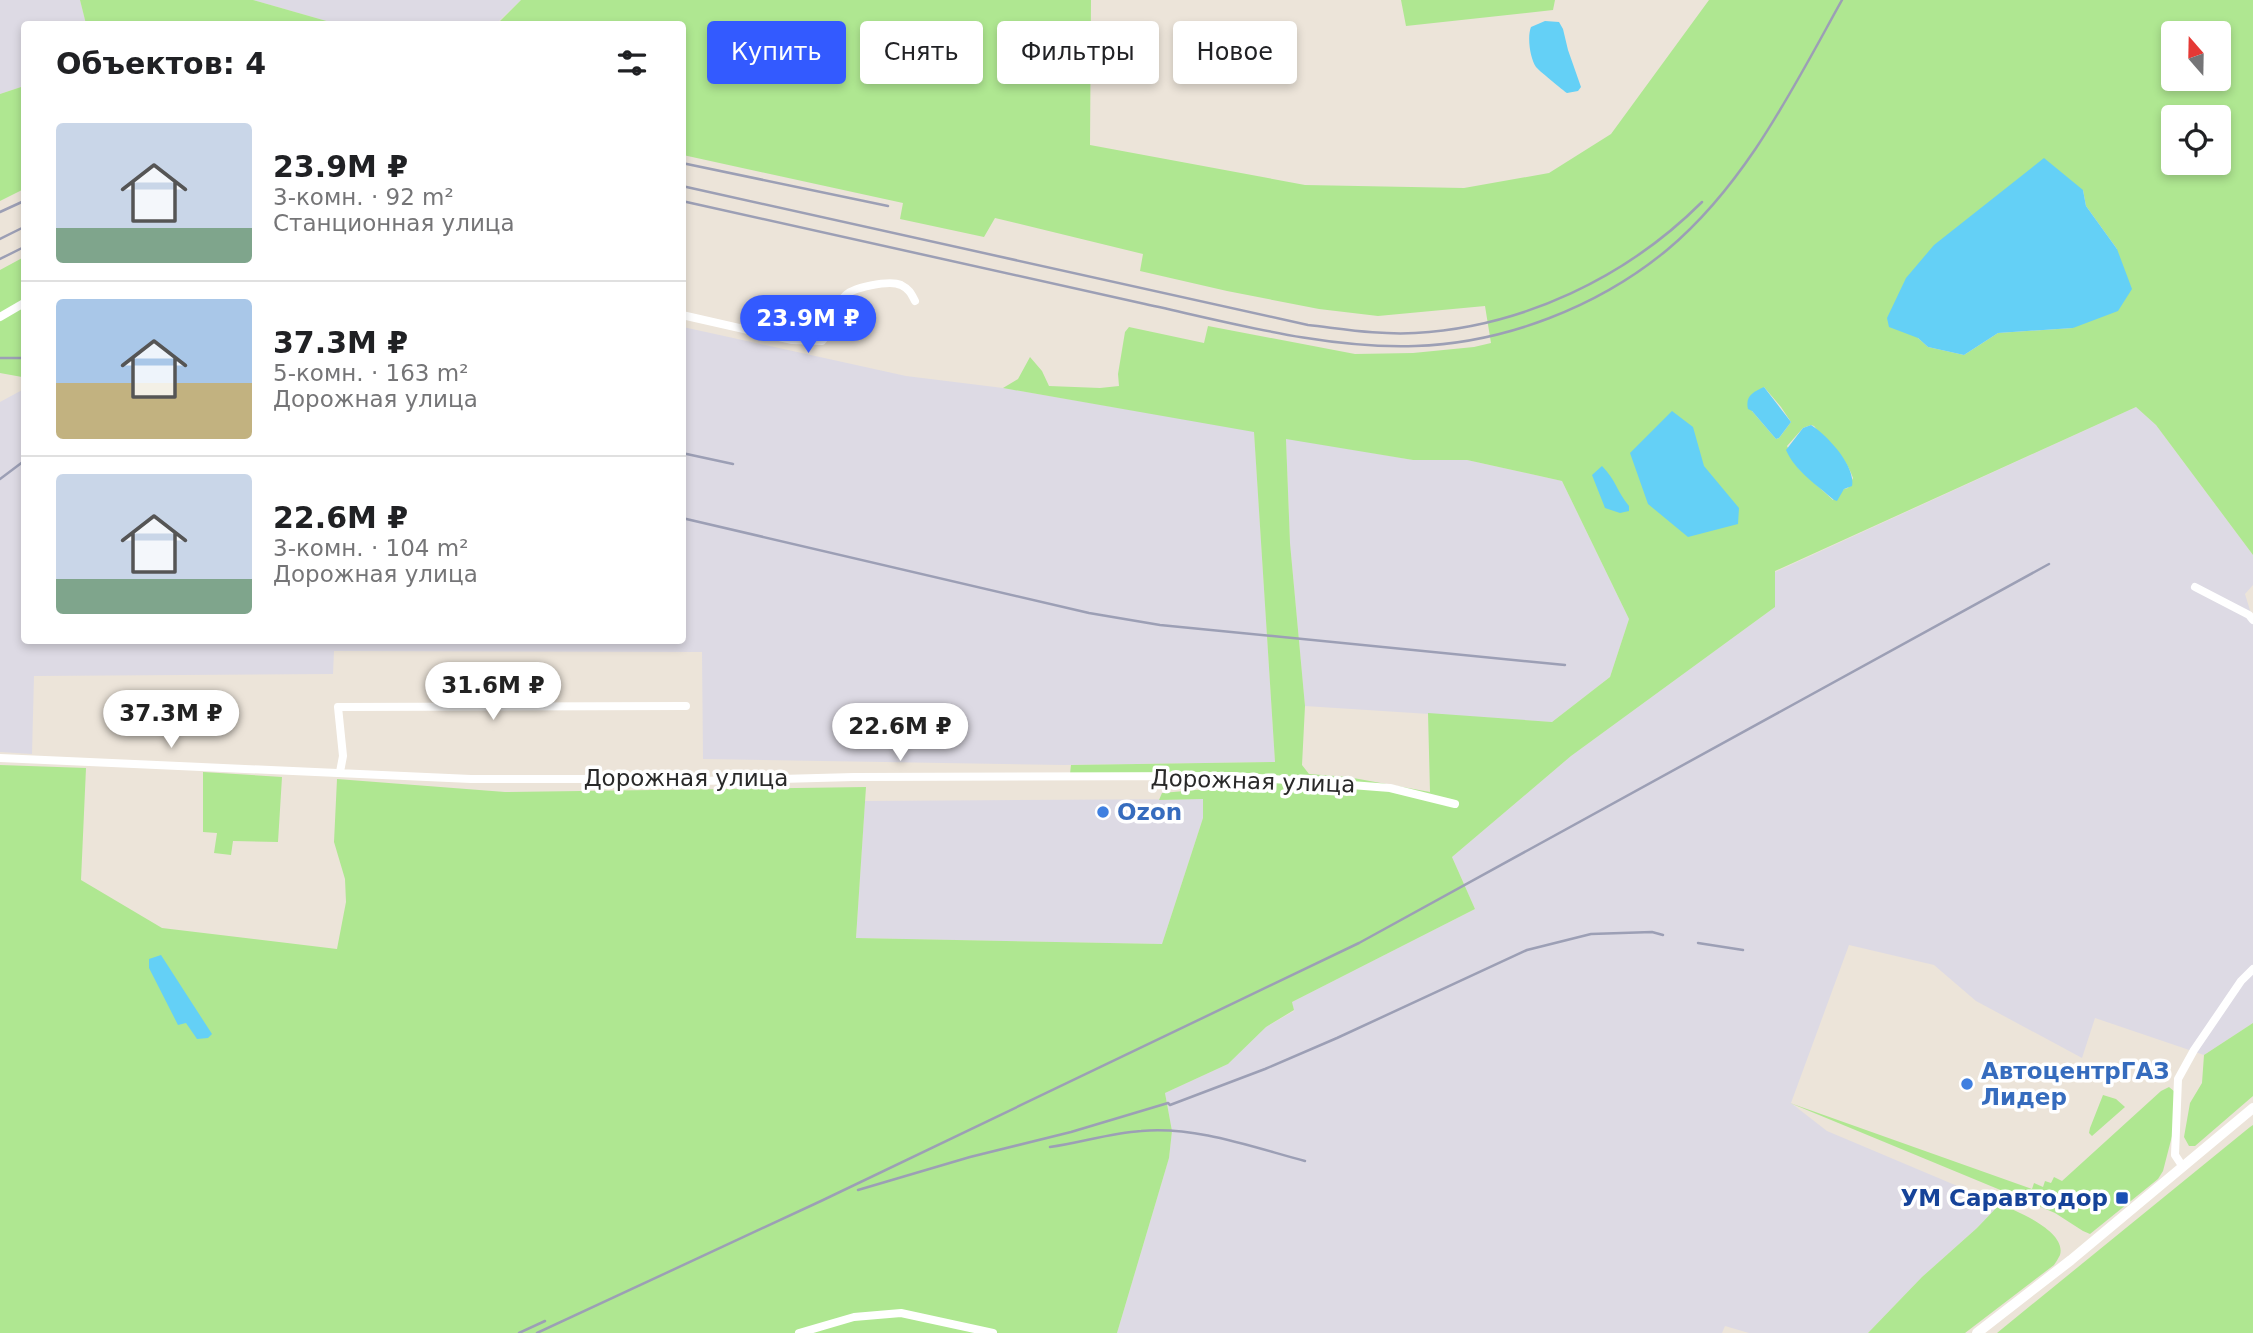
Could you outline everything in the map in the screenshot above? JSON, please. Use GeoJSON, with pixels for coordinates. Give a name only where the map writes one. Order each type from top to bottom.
{"type":"FeatureCollection","features":[{"type":"Feature","properties":{"kind":"main road"},"geometry":{"type":"LineString","coordinates":[[1977,1333],[2071,1260],[2253,1108]]}},
{"type":"Feature","properties":{"kind":"street"},"geometry":{"type":"LineString","coordinates":[[686,316],[792,340],[822,341],[829,334],[841,299],[848,292],[881,284],[898,284],[910,290],[915,301]]}},
{"type":"Feature","properties":{"kind":"street"},"geometry":{"type":"LineString","coordinates":[[0,317],[21,305]]}},
{"type":"Feature","properties":{"kind":"street"},"geometry":{"type":"LineString","coordinates":[[2195,587],[2249,615],[2253,620]]}},
{"type":"Feature","properties":{"kind":"street"},"geometry":{"type":"LineString","coordinates":[[340,772],[343,756],[338,707],[685,706]]}},
{"type":"Feature","properties":{"kind":"street","name":"Дорожная улица"},"geometry":{"type":"LineString","coordinates":[[0,758],[471,779],[701,781],[843,777],[1233,776],[1390,788],[1455,804]]}},
{"type":"Feature","properties":{"kind":"street"},"geometry":{"type":"LineString","coordinates":[[2183,1167],[2175,1155],[2178,1079],[2200,1041],[2241,981],[2253,969]]}},
{"type":"Feature","properties":{"kind":"street"},"geometry":{"type":"LineString","coordinates":[[799,1333],[854,1317],[901,1313],[993,1333]]}},
{"type":"Feature","properties":{"kind":"shaded area"},"geometry":{"type":"Polygon","coordinates":[[[0,0],[80,0],[85,21],[21,21],[21,87],[0,94],[0,0]]]}},
{"type":"Feature","properties":{"kind":"shaded area"},"geometry":{"type":"Polygon","coordinates":[[[253,0],[521,0],[499,21],[326,21],[253,0]]]}},
{"type":"Feature","properties":{"kind":"shaded area"},"geometry":{"type":"Polygon","coordinates":[[[686,328],[906,376],[1003,388],[1254,431],[1275,762],[1064,765],[703,759],[702,652],[334,651],[333,674],[34,676],[32,754],[0,752],[0,402],[21,391],[21,644],[686,644],[686,328]]]}},
{"type":"Feature","properties":{"kind":"shaded area"},"geometry":{"type":"Polygon","coordinates":[[[2136,407],[2156,425],[2253,555],[2253,585],[2245,594],[2253,620],[2253,1023],[2204,1055],[2095,1018],[2082,1058],[1976,1001],[1934,965],[1849,945],[1791,1103],[1827,1131],[2000,1204],[1922,1277],[1868,1333],[1749,1333],[1725,1326],[1722,1333],[1117,1333],[1169,1158],[1172,1131],[1165,1093],[1228,1064],[1266,1027],[1294,1011],[1292,1002],[1475,909],[1452,857],[1571,756],[1775,607],[1775,572],[2136,407]]]}},
{"type":"Feature","properties":{"kind":"shaded area"},"geometry":{"type":"Polygon","coordinates":[[[1286,438],[1413,460],[1467,460],[1562,481],[1629,619],[1610,677],[1552,722],[1305,706],[1290,543],[1286,438]]]}},
{"type":"Feature","properties":{"kind":"shaded area"},"geometry":{"type":"Polygon","coordinates":[[[1203,799],[1203,818],[1162,944],[856,938],[865,801],[1203,799]]]}},
{"type":"Feature","properties":{"kind":"green space"},"geometry":{"type":"Polygon","coordinates":[[[80,0],[253,0],[326,21],[85,21],[80,0]]]}},
{"type":"Feature","properties":{"kind":"green space"},"geometry":{"type":"Polygon","coordinates":[[[521,0],[1091,0],[1091,21],[997,21],[997,84],[1090,84],[1090,145],[1305,185],[1464,188],[1549,173],[1611,134],[1709,0],[2253,0],[2253,555],[2156,425],[2136,407],[1775,571],[1775,607],[1571,756],[1452,857],[1475,909],[1292,1002],[1294,1010],[1266,1027],[1228,1064],[1165,1093],[1172,1131],[1169,1158],[1117,1333],[0,1333],[0,765],[86,768],[81,880],[162,928],[337,949],[346,902],[345,879],[334,842],[337,779],[505,792],[866,787],[856,938],[1162,944],[1203,818],[1203,799],[1159,800],[1162,793],[1268,786],[1273,776],[1070,774],[1071,765],[1275,762],[1254,432],[1003,388],[1018,379],[1030,357],[1042,371],[1049,386],[1119,386],[1118,374],[1125,332],[1129,327],[1204,343],[1208,326],[1355,354],[1413,353],[1491,343],[1485,306],[1378,316],[1319,309],[1140,271],[1143,254],[995,218],[984,237],[900,219],[903,203],[686,156],[686,21],[500,21],[521,0]],[[2083,190],[1918,338],[1928,347],[1964,355],[1998,333],[2073,328],[2117,249],[2086,206],[2083,190]],[[1764,387],[1752,411],[1776,439],[1791,422],[1764,387]],[[1811,425],[1803,428],[1787,446],[1798,468],[1833,500],[1848,488],[1853,478],[1841,456],[1811,425]],[[1286,439],[1290,543],[1305,706],[1302,765],[1309,774],[1348,777],[1430,792],[1428,713],[1552,722],[1610,677],[1629,619],[1562,481],[1467,460],[1413,460],[1286,439]]]}},
{"type":"Feature","properties":{"kind":"green space"},"geometry":{"type":"Polygon","coordinates":[[[1401,0],[1555,0],[1553,10],[1406,26],[1401,0]]]}},
{"type":"Feature","properties":{"kind":"green space"},"geometry":{"type":"Polygon","coordinates":[[[21,87],[21,190],[0,201],[0,94],[21,87]]]}},
{"type":"Feature","properties":{"kind":"green space"},"geometry":{"type":"Polygon","coordinates":[[[21,259],[21,377],[0,373],[0,270],[21,259]]]}},
{"type":"Feature","properties":{"kind":"green space"},"geometry":{"type":"Polygon","coordinates":[[[203,772],[282,777],[278,842],[233,841],[231,855],[214,853],[217,833],[203,832],[203,772]]]}},
{"type":"Feature","properties":{"kind":"green space"},"geometry":{"type":"Polygon","coordinates":[[[2253,1023],[2253,1096],[2195,1146],[2189,1146],[2184,1137],[2190,1103],[2202,1083],[2204,1055],[2253,1023]]]}},
{"type":"Feature","properties":{"kind":"green space"},"geometry":{"type":"Polygon","coordinates":[[[2169,1087],[2175,1092],[2179,1109],[2163,1171],[2158,1179],[2090,1234],[2055,1213],[1790,1103],[2032,1189],[2034,1183],[2043,1187],[2045,1181],[2051,1183],[2054,1177],[2062,1181],[2161,1091],[2169,1087]]]}},
{"type":"Feature","properties":{"kind":"green space"},"geometry":{"type":"Polygon","coordinates":[[[2103,1095],[2116,1099],[2125,1107],[2092,1136],[2089,1133],[2090,1128],[2103,1095]]]}},
{"type":"Feature","properties":{"kind":"green space"},"geometry":{"type":"Polygon","coordinates":[[[2253,1125],[2253,1333],[1997,1333],[2250,1127],[2253,1125]]]}},
{"type":"Feature","properties":{"kind":"green space"},"geometry":{"type":"Polygon","coordinates":[[[2000,1204],[2039,1223],[2056,1238],[2060,1255],[2054,1265],[1965,1333],[1868,1333],[1922,1277],[2000,1204]]]}},
{"type":"Feature","properties":{"kind":"water"},"geometry":{"type":"Polygon","coordinates":[[[1545,21],[1559,22],[1563,29],[1581,87],[1578,91],[1567,93],[1537,69],[1534,63],[1529,36],[1531,27],[1545,21]]]}},
{"type":"Feature","properties":{"kind":"water"},"geometry":{"type":"Polygon","coordinates":[[[2044,158],[2083,190],[2086,206],[2117,249],[2132,289],[2118,311],[2073,328],[1998,333],[1964,355],[1928,347],[1918,338],[1889,327],[1887,318],[1906,278],[1934,245],[2044,158]]]}},
{"type":"Feature","properties":{"kind":"water"},"geometry":{"type":"Polygon","coordinates":[[[1764,387],[1791,422],[1776,439],[1748,409],[1751,395],[1764,387]]]}},
{"type":"Feature","properties":{"kind":"water"},"geometry":{"type":"Polygon","coordinates":[[[1672,411],[1693,427],[1704,466],[1739,508],[1738,524],[1688,537],[1648,504],[1630,453],[1672,411]]]}},
{"type":"Feature","properties":{"kind":"water"},"geometry":{"type":"Polygon","coordinates":[[[1811,425],[1832,443],[1850,469],[1852,486],[1844,489],[1837,501],[1801,471],[1786,450],[1803,428],[1811,425]]]}},
{"type":"Feature","properties":{"kind":"water"},"geometry":{"type":"Polygon","coordinates":[[[1602,466],[1629,506],[1629,511],[1620,513],[1605,508],[1592,475],[1602,466]]]}},
{"type":"Feature","properties":{"kind":"water"},"geometry":{"type":"Polygon","coordinates":[[[161,955],[212,1034],[208,1038],[197,1039],[186,1023],[178,1025],[149,968],[149,959],[161,955]]]}},
{"type":"Feature","properties":{"kind":"railway"},"geometry":{"type":"LineString","coordinates":[[686,202],[1313,339],[1381,346],[1415,346],[1483,338],[1549,318],[1611,289],[1667,250],[1695,224],[1721,195],[1766,133],[1842,0]]}},
{"type":"Feature","properties":{"kind":"railway"},"geometry":{"type":"LineString","coordinates":[[686,164],[888,206]]}},
{"type":"Feature","properties":{"kind":"railway"},"geometry":{"type":"LineString","coordinates":[[686,187],[1308,325],[1402,333],[1455,329],[1495,321],[1571,293],[1607,275],[1641,253],[1673,229],[1702,202]]}},
{"type":"Feature","properties":{"kind":"railway"},"geometry":{"type":"LineString","coordinates":[[0,212],[21,202]]}},
{"type":"Feature","properties":{"kind":"railway"},"geometry":{"type":"LineString","coordinates":[[0,239],[21,228]]}},
{"type":"Feature","properties":{"kind":"railway"},"geometry":{"type":"LineString","coordinates":[[0,259],[21,248]]}},
{"type":"Feature","properties":{"kind":"railway"},"geometry":{"type":"LineString","coordinates":[[0,358],[21,358]]}},
{"type":"Feature","properties":{"kind":"railway"},"geometry":{"type":"LineString","coordinates":[[686,454],[733,464]]}},
{"type":"Feature","properties":{"kind":"railway"},"geometry":{"type":"LineString","coordinates":[[0,479],[21,463]]}},
{"type":"Feature","properties":{"kind":"railway"},"geometry":{"type":"LineString","coordinates":[[686,519],[1089,613],[1160,625],[1565,665]]}},
{"type":"Feature","properties":{"kind":"railway"},"geometry":{"type":"LineString","coordinates":[[537,1333],[821,1201],[1359,943],[2049,564]]}},
{"type":"Feature","properties":{"kind":"railway"},"geometry":{"type":"LineString","coordinates":[[858,1190],[1168,1103],[1170,1105],[1337,1038],[1527,950],[1591,934],[1652,932],[1663,935]]}},
{"type":"Feature","properties":{"kind":"railway"},"geometry":{"type":"LineString","coordinates":[[1698,943],[1743,950]]}},
{"type":"Feature","properties":{"kind":"railway"},"geometry":{"type":"LineString","coordinates":[[1050,1147],[1118,1134],[1162,1130],[1224,1139],[1305,1161]]}},
{"type":"Feature","properties":{"kind":"railway"},"geometry":{"type":"LineString","coordinates":[[519,1333],[545,1321]]}},
{"type":"Feature","properties":{"kind":"place","name":"Ozon"},"geometry":{"type":"Point","coordinates":[1103,812]}},
{"type":"Feature","properties":{"kind":"place","name":"АвтоцентрГАЗ Лидер"},"geometry":{"type":"Point","coordinates":[1967,1084]}},
{"type":"Feature","properties":{"kind":"place","name":"УМ Саравтодор"},"geometry":{"type":"Point","coordinates":[2122,1198]}}]}
